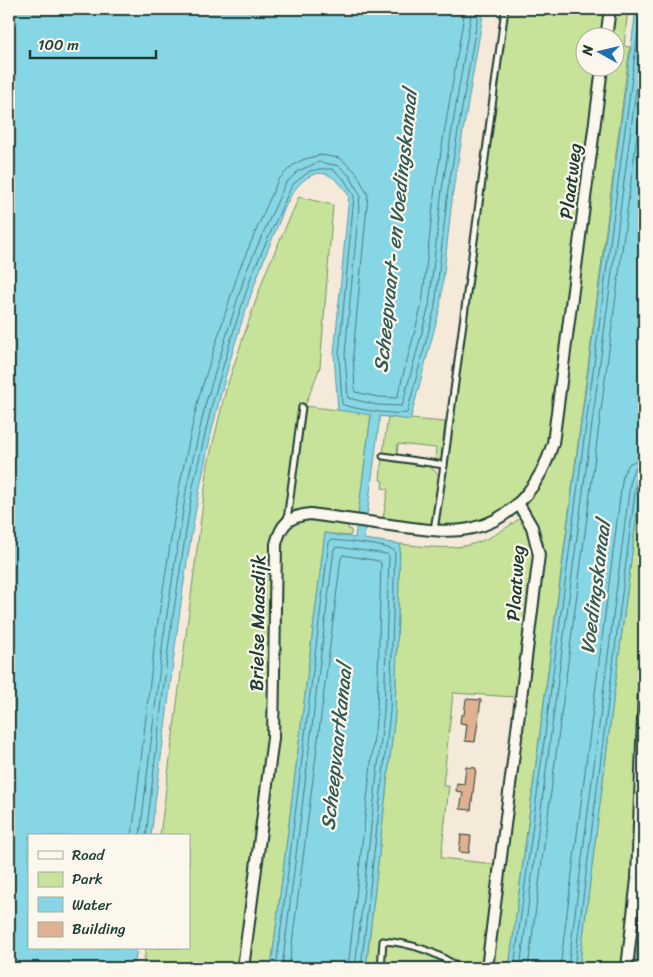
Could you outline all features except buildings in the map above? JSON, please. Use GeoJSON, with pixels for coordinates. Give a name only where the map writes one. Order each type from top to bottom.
{"type":"FeatureCollection","features":[{"type":"Feature","properties":{"kind":"street"},"geometry":{"type":"LineString","coordinates":[[607,28],[610,9]]}},
{"type":"Feature","properties":{"kind":"street","name":"Plaatweg"},"geometry":{"type":"LineString","coordinates":[[487,968],[539,555],[532,527],[518,503],[530,492],[546,467],[553,443],[601,78]]}},
{"type":"Feature","properties":{"kind":"street"},"geometry":{"type":"LineString","coordinates":[[287,520],[298,515],[310,514],[434,531],[474,528],[494,520],[518,503]]}},
{"type":"Feature","properties":{"kind":"street","name":"Brielse Maasdijk"},"geometry":{"type":"LineString","coordinates":[[243,968],[273,738],[276,544],[280,530],[287,520]]}},
{"type":"Feature","properties":{"kind":"street"},"geometry":{"type":"LineString","coordinates":[[627,968],[638,870],[644,691]]}},
{"type":"Feature","properties":{"kind":"lane"},"geometry":{"type":"LineString","coordinates":[[434,531],[504,9]]}},
{"type":"Feature","properties":{"kind":"lane"},"geometry":{"type":"LineString","coordinates":[[287,520],[302,407]]}},
{"type":"Feature","properties":{"kind":"lane"},"geometry":{"type":"LineString","coordinates":[[383,456],[444,464]]}},
{"type":"Feature","properties":{"kind":"lane"},"geometry":{"type":"LineString","coordinates":[[390,968],[381,967],[383,941],[405,943],[425,950],[459,968]]}},
{"type":"Feature","properties":{"kind":"green space"},"geometry":{"type":"Polygon","coordinates":[[[506,9],[605,9],[602,28],[576,28],[576,78],[596,78],[548,446],[540,467],[526,489],[505,507],[481,519],[455,526],[442,527],[439,522],[506,9]]]}},
{"type":"Feature","properties":{"kind":"green space"},"geometry":{"type":"Polygon","coordinates":[[[613,9],[628,9],[626,28],[611,28],[613,9]]]}},
{"type":"Feature","properties":{"kind":"green space"},"geometry":{"type":"Polygon","coordinates":[[[626,46],[630,47],[626,77],[626,46]]]}},
{"type":"Feature","properties":{"kind":"green space"},"geometry":{"type":"Polygon","coordinates":[[[605,78],[626,78],[509,968],[490,968],[543,555],[543,542],[527,505],[529,499],[543,480],[555,450],[605,78]]]}},
{"type":"Feature","properties":{"kind":"green space"},"geometry":{"type":"Polygon","coordinates":[[[299,197],[333,205],[320,367],[305,406],[299,402],[284,519],[277,529],[271,708],[239,968],[143,968],[146,950],[190,950],[190,834],[160,834],[208,464],[226,389],[265,274],[299,197]]]}},
{"type":"Feature","properties":{"kind":"green space"},"geometry":{"type":"Polygon","coordinates":[[[305,406],[371,414],[358,515],[314,508],[295,510],[291,507],[305,406]]]}},
{"type":"Feature","properties":{"kind":"green space"},"geometry":{"type":"Polygon","coordinates":[[[388,417],[445,422],[441,461],[435,460],[436,448],[398,444],[397,455],[383,453],[388,417]]]}},
{"type":"Feature","properties":{"kind":"green space"},"geometry":{"type":"Polygon","coordinates":[[[382,458],[428,465],[439,475],[432,522],[428,525],[383,519],[388,489],[382,488],[383,481],[380,480],[382,458]]]}},
{"type":"Feature","properties":{"kind":"green space"},"geometry":{"type":"Polygon","coordinates":[[[644,459],[644,656],[637,825],[624,968],[579,968],[644,459]]]}},
{"type":"Feature","properties":{"kind":"green space"},"geometry":{"type":"Polygon","coordinates":[[[302,518],[349,522],[348,529],[351,530],[351,535],[325,533],[271,968],[247,968],[277,737],[281,542],[287,528],[302,518]]]}},
{"type":"Feature","properties":{"kind":"green space"},"geometry":{"type":"Polygon","coordinates":[[[520,518],[534,543],[515,697],[453,693],[443,786],[449,786],[441,858],[494,864],[481,968],[366,968],[395,713],[400,544],[435,547],[463,546],[490,537],[520,518]]]}},
{"type":"Feature","properties":{"kind":"green space"},"geometry":{"type":"Polygon","coordinates":[[[644,756],[644,897],[635,968],[629,968],[644,756]]]}},
{"type":"Feature","properties":{"kind":"water"},"geometry":{"type":"Polygon","coordinates":[[[9,9],[484,9],[453,190],[440,308],[410,420],[380,416],[364,539],[400,544],[395,713],[366,968],[271,968],[325,533],[355,538],[371,415],[338,410],[334,354],[349,196],[344,188],[332,177],[318,173],[311,175],[296,188],[284,209],[254,286],[220,396],[196,507],[178,621],[151,834],[28,834],[28,950],[137,950],[134,968],[9,968],[9,9]]]}},
{"type":"Feature","properties":{"kind":"water","name":"Voedingskanaal"},"geometry":{"type":"Polygon","coordinates":[[[636,9],[644,9],[644,459],[579,968],[509,968],[636,9]]]}},
{"type":"Feature","properties":{"kind":"water"},"geometry":{"type":"Polygon","coordinates":[[[644,897],[644,962],[639,968],[635,968],[644,897]]]}},
{"type":"Feature","properties":{"kind":"water label","name":"Scheepvaart- en Voedingskanaal"},"geometry":{"type":"Point","coordinates":[395,231]}},
{"type":"Feature","properties":{"kind":"water label","name":"Scheepvaartkanaal"},"geometry":{"type":"Point","coordinates":[336,747]}}]}
